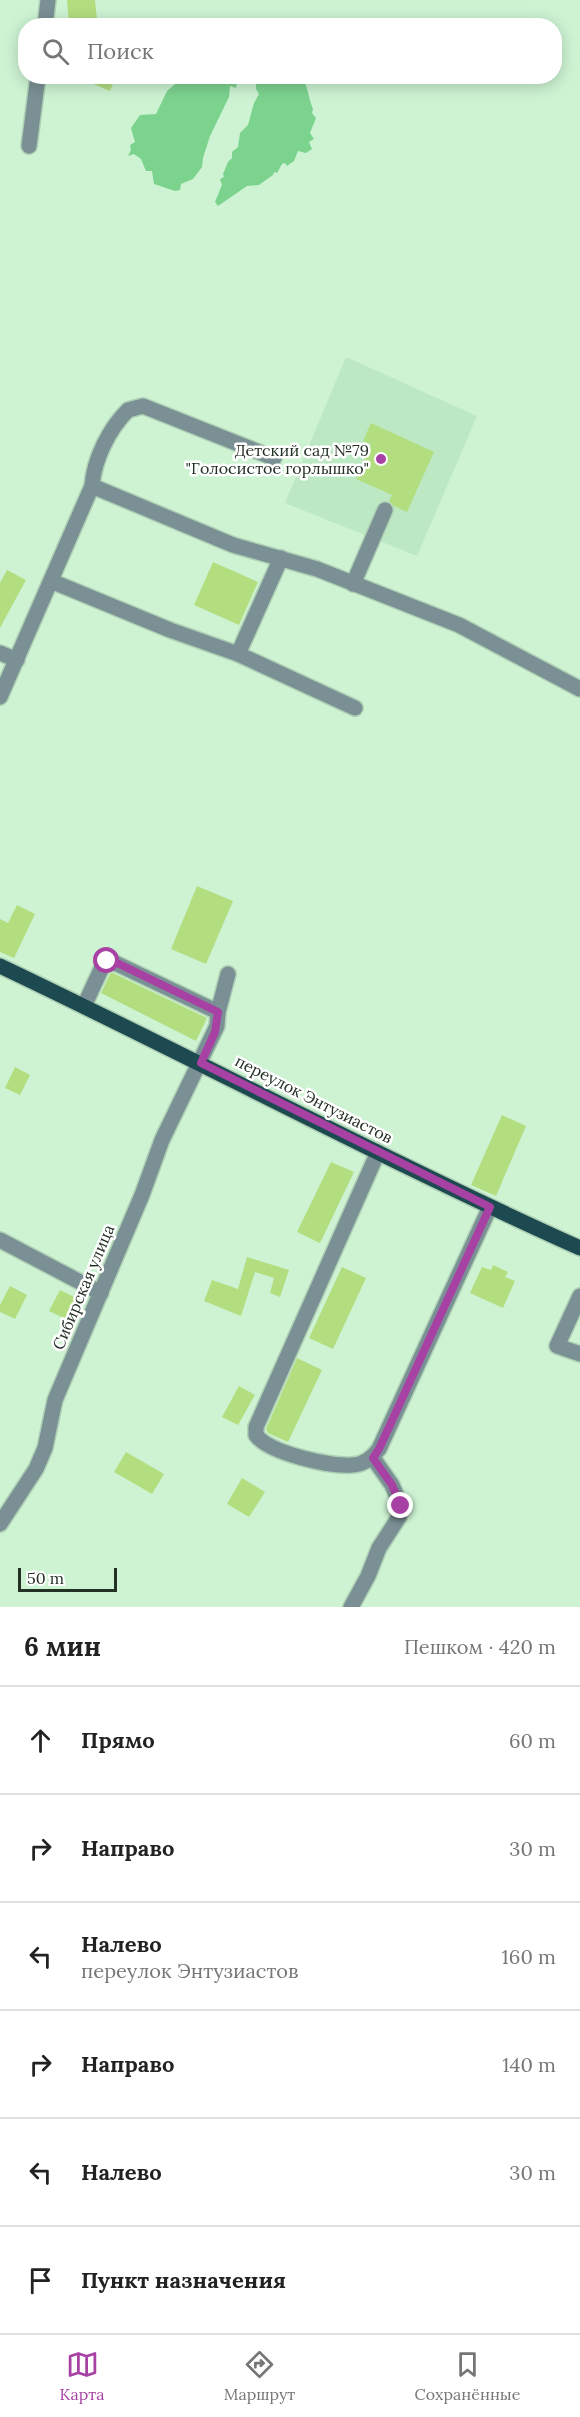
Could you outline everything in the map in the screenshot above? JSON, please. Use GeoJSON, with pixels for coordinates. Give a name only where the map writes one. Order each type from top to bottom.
{"type":"FeatureCollection","features":[{"type":"Feature","properties":{"kind":"main road","name":"переулок Энтузиастов"},"geometry":{"type":"LineString","coordinates":[[0,966],[490,1207],[580,1248]]}},
{"type":"Feature","properties":{"kind":"street"},"geometry":{"type":"LineString","coordinates":[[46,18],[48,0]]}},
{"type":"Feature","properties":{"kind":"street"},"geometry":{"type":"LineString","coordinates":[[29,146],[37,84]]}},
{"type":"Feature","properties":{"kind":"street"},"geometry":{"type":"LineString","coordinates":[[0,697],[92,486],[93,471],[99,455],[123,414],[132,407],[143,406],[274,458]]}},
{"type":"Feature","properties":{"kind":"street"},"geometry":{"type":"LineString","coordinates":[[92,486],[233,544],[317,569],[459,626],[580,688]]}},
{"type":"Feature","properties":{"kind":"street"},"geometry":{"type":"LineString","coordinates":[[353,584],[385,510]]}},
{"type":"Feature","properties":{"kind":"street"},"geometry":{"type":"LineString","coordinates":[[238,654],[281,558]]}},
{"type":"Feature","properties":{"kind":"street"},"geometry":{"type":"LineString","coordinates":[[51,581],[171,630],[238,654],[355,708]]}},
{"type":"Feature","properties":{"kind":"street"},"geometry":{"type":"LineString","coordinates":[[0,653],[17,660]]}},
{"type":"Feature","properties":{"kind":"street"},"geometry":{"type":"LineString","coordinates":[[84,1006],[104,963],[111,961],[218,1012]]}},
{"type":"Feature","properties":{"kind":"street","name":"Сибирская улица"},"geometry":{"type":"LineString","coordinates":[[0,1524],[36,1469],[45,1448],[54,1400],[101,1293],[162,1140],[215,1032],[228,974]]}},
{"type":"Feature","properties":{"kind":"street"},"geometry":{"type":"LineString","coordinates":[[378,1152],[255,1431],[262,1442],[302,1458],[338,1465],[353,1465],[373,1458],[490,1207]]}},
{"type":"Feature","properties":{"kind":"street"},"geometry":{"type":"LineString","coordinates":[[0,1240],[101,1293]]}},
{"type":"Feature","properties":{"kind":"street"},"geometry":{"type":"LineString","coordinates":[[580,1296],[557,1346],[580,1354]]}},
{"type":"Feature","properties":{"kind":"street"},"geometry":{"type":"LineString","coordinates":[[351,1607],[368,1576],[379,1548],[399,1517],[401,1506],[392,1485],[373,1458]]}},
{"type":"Feature","properties":{"kind":"shaded area"},"geometry":{"type":"Polygon","coordinates":[[[175,84],[237,84],[236,88],[230,86],[229,97],[210,136],[202,167],[193,179],[181,184],[180,190],[175,191],[154,184],[152,171],[146,171],[141,159],[134,154],[128,156],[131,150],[130,145],[135,142],[131,128],[140,115],[156,114],[167,91],[175,84]]]}},
{"type":"Feature","properties":{"kind":"shaded area"},"geometry":{"type":"Polygon","coordinates":[[[256,84],[306,84],[312,113],[316,118],[310,133],[314,139],[309,142],[312,149],[306,153],[298,151],[294,161],[287,166],[285,163],[282,164],[277,173],[274,172],[259,185],[247,186],[218,206],[215,202],[222,185],[220,179],[224,177],[223,174],[232,158],[232,152],[238,147],[240,133],[248,125],[259,94],[256,84]]]}},
{"type":"Feature","properties":{"kind":"shaded area","name":"Детский сад №79 \"Голосистое горлышко\""},"geometry":{"type":"Polygon","coordinates":[[[346,357],[477,416],[417,556],[285,503],[346,357]]]}},
{"type":"Feature","properties":{"kind":"building"},"geometry":{"type":"Polygon","coordinates":[[[67,0],[95,0],[97,18],[69,18],[67,0]]]}},
{"type":"Feature","properties":{"kind":"building"},"geometry":{"type":"Polygon","coordinates":[[[93,84],[113,84],[110,91],[93,84]]]}},
{"type":"Feature","properties":{"kind":"building"},"geometry":{"type":"Polygon","coordinates":[[[371,423],[434,452],[407,512],[389,501],[392,495],[356,479],[371,444],[363,441],[371,423]]]}},
{"type":"Feature","properties":{"kind":"building"},"geometry":{"type":"Polygon","coordinates":[[[213,562],[258,582],[239,625],[194,605],[213,562]]]}},
{"type":"Feature","properties":{"kind":"building"},"geometry":{"type":"Polygon","coordinates":[[[7,570],[26,580],[0,628],[0,583],[7,570]]]}},
{"type":"Feature","properties":{"kind":"building"},"geometry":{"type":"Polygon","coordinates":[[[197,886],[233,901],[206,964],[171,949],[197,886]]]}},
{"type":"Feature","properties":{"kind":"building"},"geometry":{"type":"Polygon","coordinates":[[[17,905],[35,914],[14,958],[0,952],[0,919],[8,923],[17,905]]]}},
{"type":"Feature","properties":{"kind":"building"},"geometry":{"type":"Polygon","coordinates":[[[111,972],[207,1018],[196,1041],[101,993],[111,972]]]}},
{"type":"Feature","properties":{"kind":"building"},"geometry":{"type":"Polygon","coordinates":[[[15,1067],[30,1075],[20,1095],[5,1088],[15,1067]]]}},
{"type":"Feature","properties":{"kind":"building"},"geometry":{"type":"Polygon","coordinates":[[[502,1115],[526,1126],[496,1196],[471,1185],[502,1115]]]}},
{"type":"Feature","properties":{"kind":"building"},"geometry":{"type":"Polygon","coordinates":[[[331,1162],[354,1172],[320,1243],[297,1232],[331,1162]]]}},
{"type":"Feature","properties":{"kind":"building"},"geometry":{"type":"Polygon","coordinates":[[[247,1257],[289,1270],[280,1297],[270,1293],[274,1278],[255,1272],[241,1316],[204,1301],[212,1280],[238,1289],[247,1257]]]}},
{"type":"Feature","properties":{"kind":"building"},"geometry":{"type":"Polygon","coordinates":[[[493,1265],[508,1272],[505,1277],[515,1281],[503,1308],[470,1293],[482,1267],[491,1270],[493,1265]]]}},
{"type":"Feature","properties":{"kind":"building"},"geometry":{"type":"Polygon","coordinates":[[[342,1267],[366,1278],[333,1349],[309,1338],[342,1267]]]}},
{"type":"Feature","properties":{"kind":"building"},"geometry":{"type":"Polygon","coordinates":[[[10,1286],[27,1295],[15,1319],[0,1312],[0,1305],[10,1286]]]}},
{"type":"Feature","properties":{"kind":"building"},"geometry":{"type":"Polygon","coordinates":[[[60,1290],[82,1301],[72,1322],[49,1311],[60,1290]]]}},
{"type":"Feature","properties":{"kind":"building"},"geometry":{"type":"Polygon","coordinates":[[[297,1358],[322,1370],[288,1442],[268,1433],[266,1429],[297,1358]]]}},
{"type":"Feature","properties":{"kind":"building"},"geometry":{"type":"Polygon","coordinates":[[[239,1386],[255,1395],[238,1425],[222,1417],[239,1386]]]}},
{"type":"Feature","properties":{"kind":"building"},"geometry":{"type":"Polygon","coordinates":[[[126,1452],[164,1474],[152,1494],[114,1472],[126,1452]]]}},
{"type":"Feature","properties":{"kind":"building"},"geometry":{"type":"Polygon","coordinates":[[[242,1478],[265,1492],[249,1517],[227,1504],[242,1478]]]}},
{"type":"Feature","properties":{"kind":"place","name":"Детский сад №79 \"Голосистое горлышко\""},"geometry":{"type":"Point","coordinates":[381,459]}},
{"type":"Feature","properties":{"kind":"route"},"geometry":{"type":"LineString","coordinates":[[107,961],[115,962],[218,1012],[217,1026],[201,1063],[490,1207],[373,1458],[392,1485],[401,1506]]}}]}
